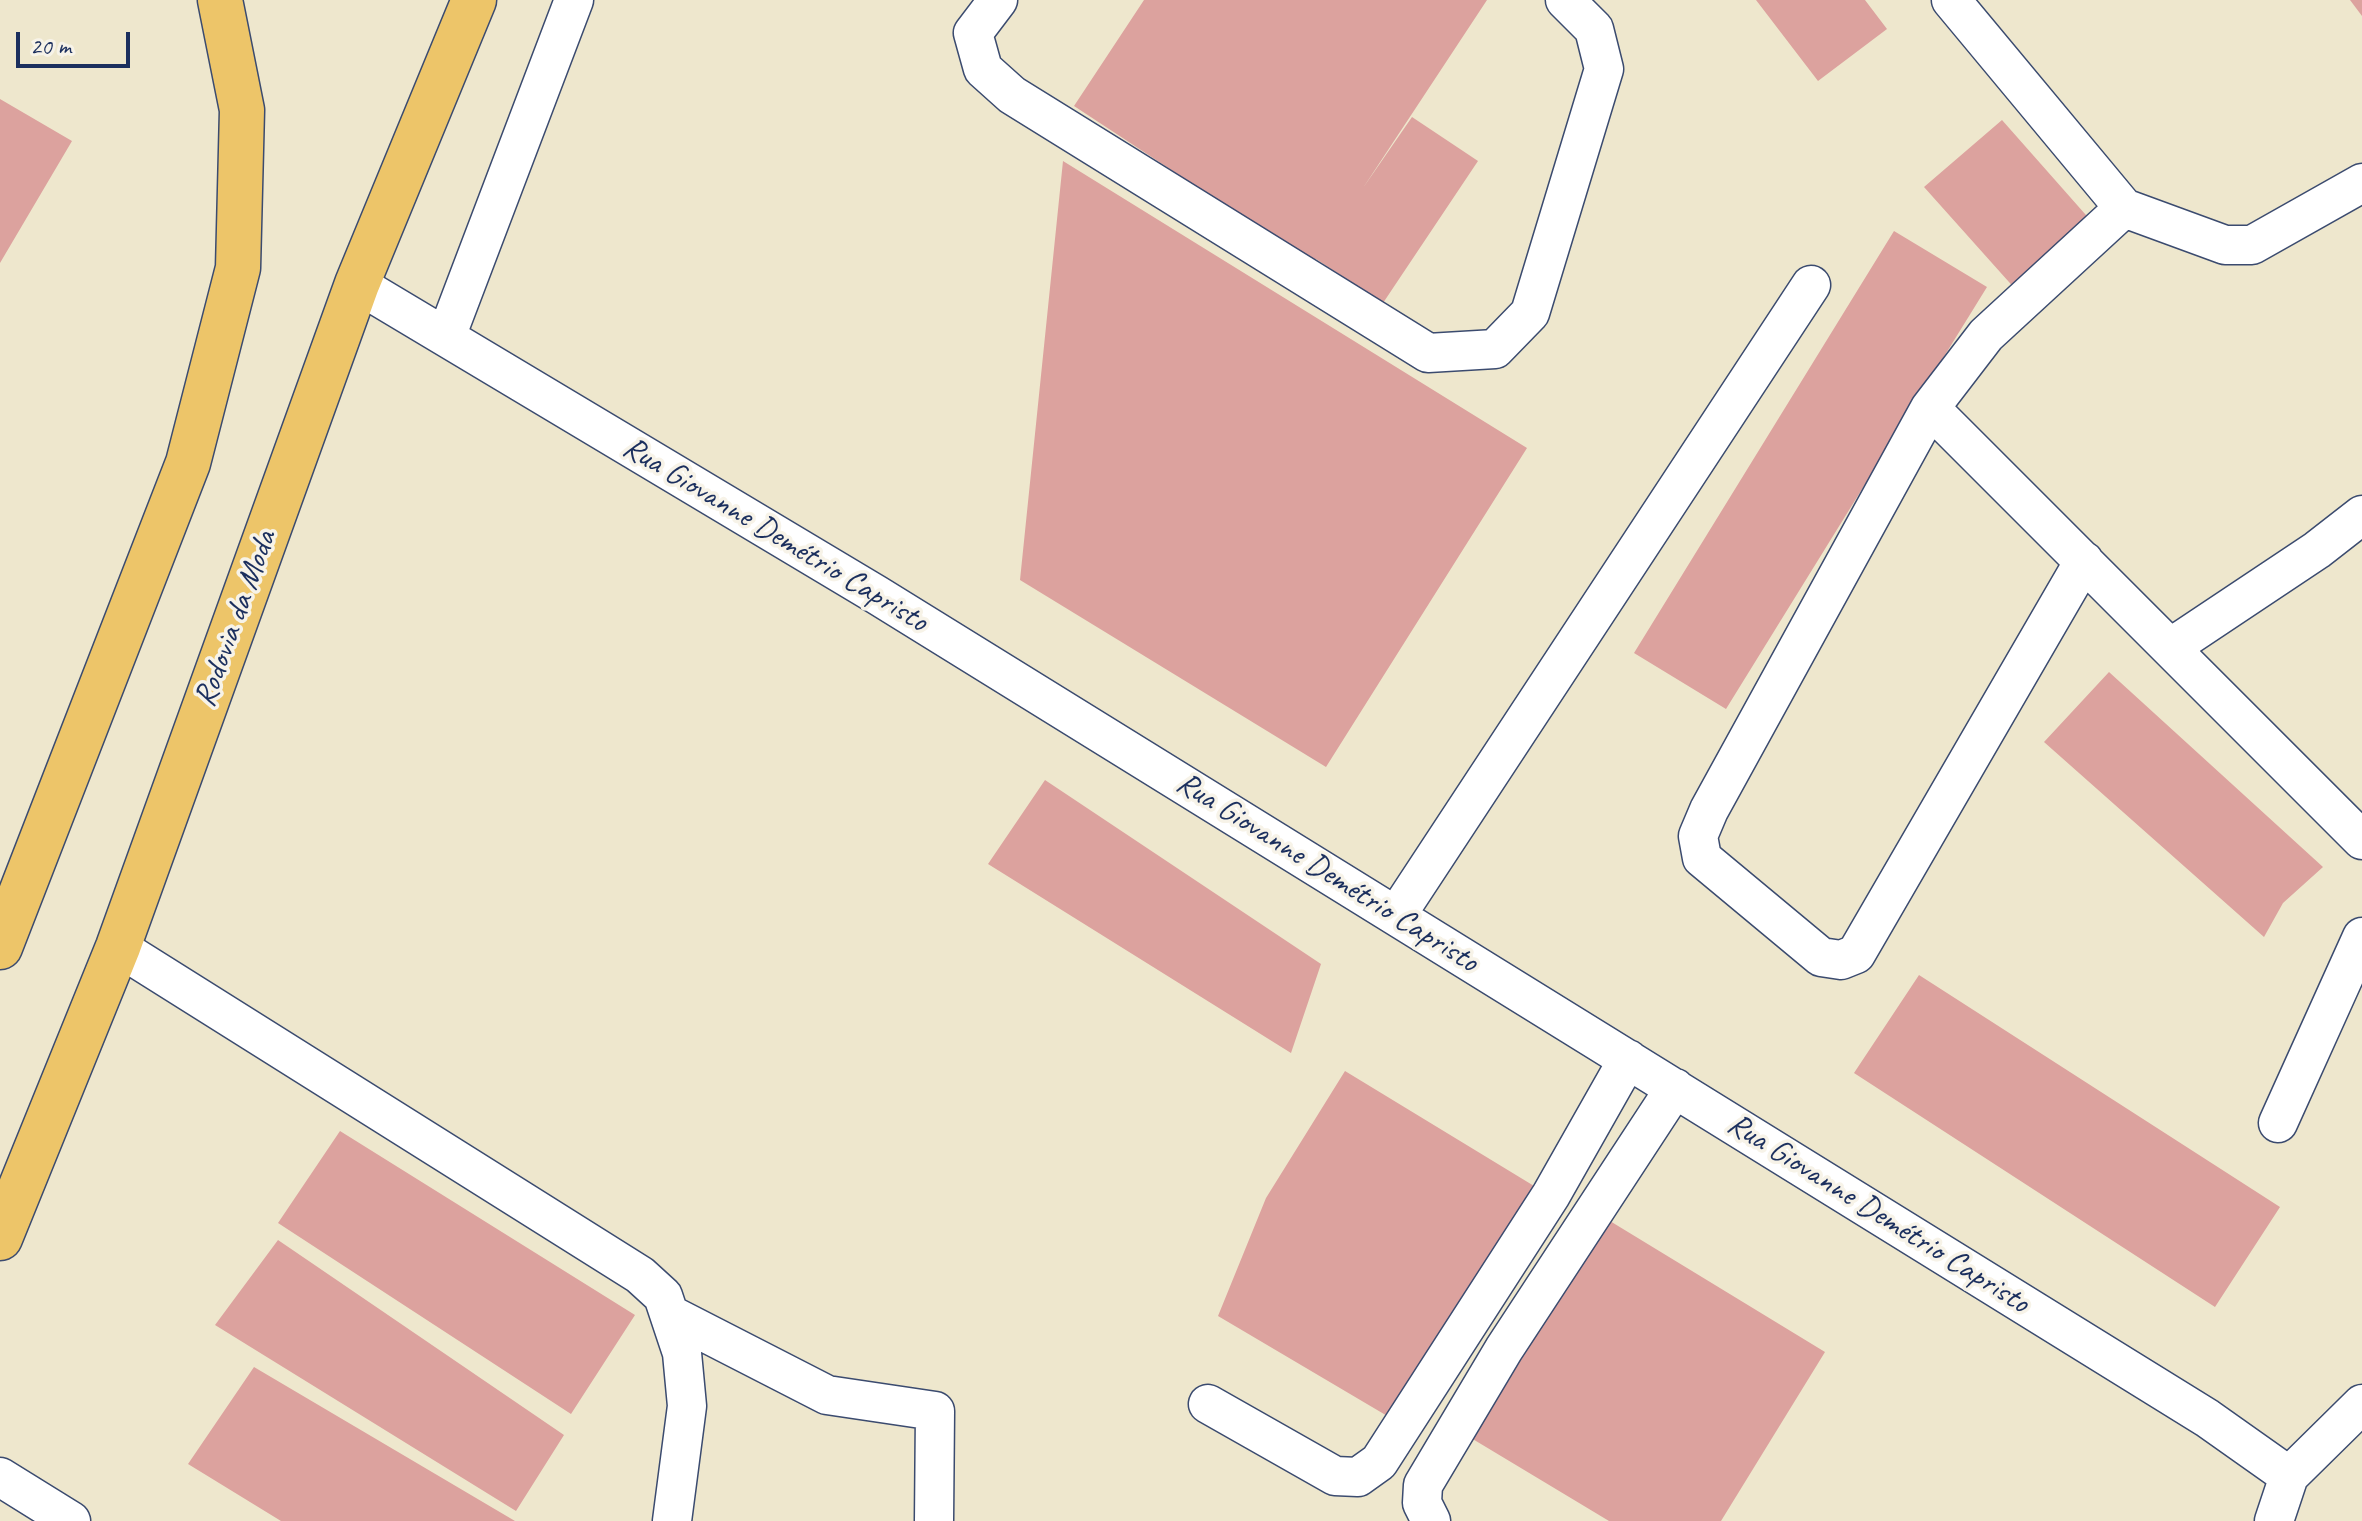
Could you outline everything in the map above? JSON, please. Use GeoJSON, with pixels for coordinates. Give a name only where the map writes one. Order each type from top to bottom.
{"type":"FeatureCollection","features":[{"type":"Feature","properties":{"kind":"highway"},"geometry":{"type":"LineString","coordinates":[[0,947],[188,463],[238,268],[242,110],[220,0]]}},
{"type":"Feature","properties":{"kind":"highway","name":"Rodovia da Moda"},"geometry":{"type":"LineString","coordinates":[[0,1238],[118,947],[357,284],[474,0]]}},
{"type":"Feature","properties":{"kind":"street"},"geometry":{"type":"LineString","coordinates":[[446,337],[574,0]]}},
{"type":"Feature","properties":{"kind":"street"},"geometry":{"type":"LineString","coordinates":[[998,0],[973,33],[983,69],[1012,95],[1428,353],[1495,349],[1530,313],[1604,69],[1594,29],[1565,0]]}},
{"type":"Feature","properties":{"kind":"street"},"geometry":{"type":"LineString","coordinates":[[1951,0],[2124,208],[2225,245],[2252,245],[2362,183]]}},
{"type":"Feature","properties":{"kind":"street"},"geometry":{"type":"LineString","coordinates":[[2084,561],[1856,954],[1841,960],[1821,957],[1702,858],[1698,836],[1709,810],[1930,408],[1986,335],[2124,208]]}},
{"type":"Feature","properties":{"kind":"street","name":"Rua Giovanne Demétrio Capristo"},"geometry":{"type":"LineString","coordinates":[[357,284],[863,587],[2207,1418],[2289,1476]]}},
{"type":"Feature","properties":{"kind":"street"},"geometry":{"type":"LineString","coordinates":[[1396,916],[1811,285]]}},
{"type":"Feature","properties":{"kind":"street"},"geometry":{"type":"LineString","coordinates":[[1930,408],[2362,840]]}},
{"type":"Feature","properties":{"kind":"street"},"geometry":{"type":"LineString","coordinates":[[2170,648],[2317,550],[2362,515]]}},
{"type":"Feature","properties":{"kind":"street"},"geometry":{"type":"LineString","coordinates":[[2278,1123],[2362,937]]}},
{"type":"Feature","properties":{"kind":"street"},"geometry":{"type":"LineString","coordinates":[[118,947],[640,1275],[663,1296],[682,1353],[687,1406],[672,1521]]}},
{"type":"Feature","properties":{"kind":"street"},"geometry":{"type":"LineString","coordinates":[[1208,1404],[1335,1476],[1358,1477],[1379,1462],[1551,1195],[1628,1059]]}},
{"type":"Feature","properties":{"kind":"street"},"geometry":{"type":"LineString","coordinates":[[1431,1521],[1422,1503],[1423,1485],[1504,1349],[1675,1088]]}},
{"type":"Feature","properties":{"kind":"street"},"geometry":{"type":"LineString","coordinates":[[671,1315],[827,1395],[935,1411],[934,1521]]}},
{"type":"Feature","properties":{"kind":"street"},"geometry":{"type":"LineString","coordinates":[[2274,1521],[2289,1476],[2362,1404]]}},
{"type":"Feature","properties":{"kind":"street"},"geometry":{"type":"LineString","coordinates":[[0,1477],[71,1521]]}},
{"type":"Feature","properties":{"kind":"building"},"geometry":{"type":"Polygon","coordinates":[[[1144,0],[1487,0],[1363,188],[1412,117],[1478,161],[1383,303],[1316,259],[1313,263],[1074,106],[1144,0]]]}},
{"type":"Feature","properties":{"kind":"building"},"geometry":{"type":"Polygon","coordinates":[[[1756,0],[1865,0],[1887,29],[1818,81],[1756,0]]]}},
{"type":"Feature","properties":{"kind":"building"},"geometry":{"type":"Polygon","coordinates":[[[2350,0],[2362,0],[2362,16],[2350,0]]]}},
{"type":"Feature","properties":{"kind":"building"},"geometry":{"type":"Polygon","coordinates":[[[0,99],[72,141],[0,263],[0,99]]]}},
{"type":"Feature","properties":{"kind":"building"},"geometry":{"type":"Polygon","coordinates":[[[2002,120],[2093,223],[2017,291],[1924,187],[2002,120]]]}},
{"type":"Feature","properties":{"kind":"building"},"geometry":{"type":"Polygon","coordinates":[[[1063,161],[1527,448],[1326,767],[1020,580],[1063,161]]]}},
{"type":"Feature","properties":{"kind":"building"},"geometry":{"type":"Polygon","coordinates":[[[1894,231],[1987,287],[1726,709],[1634,653],[1894,231]]]}},
{"type":"Feature","properties":{"kind":"building"},"geometry":{"type":"Polygon","coordinates":[[[2109,672],[2323,867],[2283,903],[2264,937],[2044,742],[2109,672]]]}},
{"type":"Feature","properties":{"kind":"building"},"geometry":{"type":"Polygon","coordinates":[[[1045,780],[1321,964],[1291,1053],[988,864],[1045,780]]]}},
{"type":"Feature","properties":{"kind":"building"},"geometry":{"type":"Polygon","coordinates":[[[1919,975],[2280,1207],[2215,1307],[1854,1073],[1919,975]]]}},
{"type":"Feature","properties":{"kind":"building"},"geometry":{"type":"Polygon","coordinates":[[[1345,1071],[1539,1189],[1389,1417],[1218,1316],[1266,1198],[1345,1071]]]}},
{"type":"Feature","properties":{"kind":"building"},"geometry":{"type":"Polygon","coordinates":[[[340,1131],[635,1315],[571,1414],[278,1223],[340,1131]]]}},
{"type":"Feature","properties":{"kind":"building"},"geometry":{"type":"Polygon","coordinates":[[[1605,1218],[1825,1352],[1721,1521],[1609,1521],[1471,1438],[1605,1218]]]}},
{"type":"Feature","properties":{"kind":"building"},"geometry":{"type":"Polygon","coordinates":[[[278,1240],[564,1435],[516,1511],[215,1325],[278,1240]]]}},
{"type":"Feature","properties":{"kind":"building"},"geometry":{"type":"Polygon","coordinates":[[[254,1367],[515,1521],[281,1521],[188,1464],[254,1367]]]}}]}
